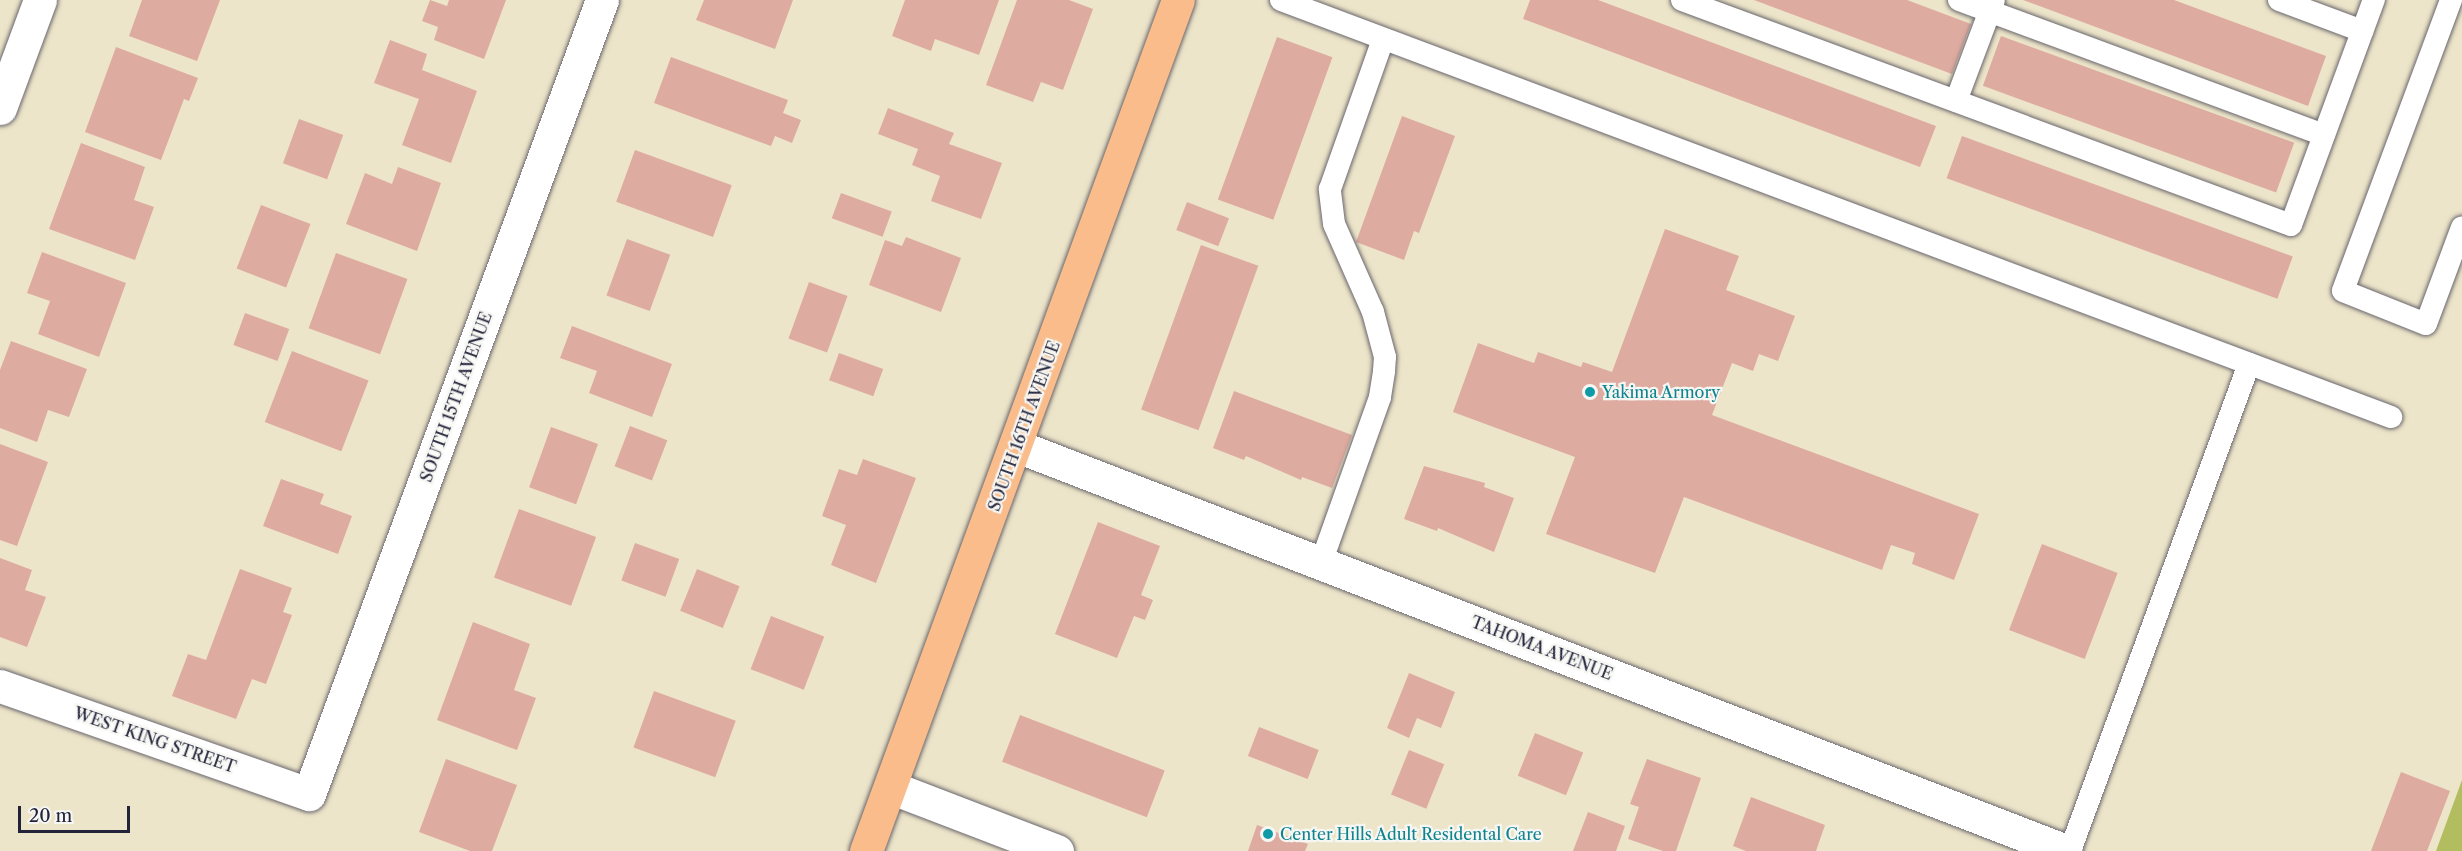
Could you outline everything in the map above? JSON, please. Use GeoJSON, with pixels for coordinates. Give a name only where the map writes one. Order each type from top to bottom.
{"type":"FeatureCollection","features":[{"type":"Feature","properties":{"kind":"main road","name":"SOUTH 16TH AVENUE"},"geometry":{"type":"LineString","coordinates":[[866,851],[1017,446],[1178,0]]}},
{"type":"Feature","properties":{"kind":"street"},"geometry":{"type":"LineString","coordinates":[[0,108],[40,0]]}},
{"type":"Feature","properties":{"kind":"street","name":"SOUTH 15TH AVENUE"},"geometry":{"type":"LineString","coordinates":[[309,794],[602,0]]}},
{"type":"Feature","properties":{"kind":"street","name":"TAHOMA AVENUE"},"geometry":{"type":"LineString","coordinates":[[1017,446],[2068,851]]}},
{"type":"Feature","properties":{"kind":"street","name":"WEST KING STREET"},"geometry":{"type":"LineString","coordinates":[[0,686],[309,794]]}},
{"type":"Feature","properties":{"kind":"street"},"geometry":{"type":"LineString","coordinates":[[890,787],[1057,851]]}},
{"type":"Feature","properties":{"kind":"lane"},"geometry":{"type":"LineString","coordinates":[[1281,0],[2391,417]]}},
{"type":"Feature","properties":{"kind":"lane"},"geometry":{"type":"LineString","coordinates":[[1682,0],[2291,225],[2374,0]]}},
{"type":"Feature","properties":{"kind":"lane"},"geometry":{"type":"LineString","coordinates":[[1959,0],[1992,6],[2324,135]]}},
{"type":"Feature","properties":{"kind":"lane"},"geometry":{"type":"LineString","coordinates":[[2279,0],[2362,31]]}},
{"type":"Feature","properties":{"kind":"lane"},"geometry":{"type":"LineString","coordinates":[[2451,0],[2343,291],[2426,324],[2462,227]]}},
{"type":"Feature","properties":{"kind":"lane"},"geometry":{"type":"LineString","coordinates":[[1956,101],[1992,6]]}},
{"type":"Feature","properties":{"kind":"lane"},"geometry":{"type":"LineString","coordinates":[[1321,563],[1380,397],[1384,371],[1379,334],[1334,224],[1330,189],[1383,39]]}},
{"type":"Feature","properties":{"kind":"lane"},"geometry":{"type":"LineString","coordinates":[[2068,851],[2249,364]]}},
{"type":"Feature","properties":{"kind":"green space"},"geometry":{"type":"Polygon","coordinates":[[[2462,780],[2462,851],[2436,851],[2462,780]]]}},
{"type":"Feature","properties":{"kind":"building"},"geometry":{"type":"Polygon","coordinates":[[[142,0],[220,0],[197,61],[129,36],[142,0]]]}},
{"type":"Feature","properties":{"kind":"building"},"geometry":{"type":"Polygon","coordinates":[[[430,0],[447,6],[449,0],[506,0],[484,59],[434,40],[438,27],[422,21],[430,0]]]}},
{"type":"Feature","properties":{"kind":"building"},"geometry":{"type":"Polygon","coordinates":[[[704,0],[793,0],[775,49],[696,20],[704,0]]]}},
{"type":"Feature","properties":{"kind":"building"},"geometry":{"type":"Polygon","coordinates":[[[905,0],[999,0],[979,55],[935,39],[931,51],[892,36],[905,0]]]}},
{"type":"Feature","properties":{"kind":"building"},"geometry":{"type":"Polygon","coordinates":[[[1017,0],[1069,0],[1093,9],[1063,90],[1041,82],[1033,102],[986,85],[1017,0]]]}},
{"type":"Feature","properties":{"kind":"building"},"geometry":{"type":"Polygon","coordinates":[[[1530,0],[1598,0],[1936,126],[1920,167],[1523,19],[1530,0]]]}},
{"type":"Feature","properties":{"kind":"building"},"geometry":{"type":"Polygon","coordinates":[[[1754,0],[1907,0],[1971,24],[1952,74],[1754,0]]]}},
{"type":"Feature","properties":{"kind":"building"},"geometry":{"type":"Polygon","coordinates":[[[2023,0],[2174,0],[2326,56],[2308,106],[2023,0]]]}},
{"type":"Feature","properties":{"kind":"building"},"geometry":{"type":"Polygon","coordinates":[[[2001,36],[2294,143],[2276,193],[1983,86],[2001,36]]]}},
{"type":"Feature","properties":{"kind":"building"},"geometry":{"type":"Polygon","coordinates":[[[1277,37],[1332,57],[1273,220],[1218,200],[1277,37]]]}},
{"type":"Feature","properties":{"kind":"building"},"geometry":{"type":"Polygon","coordinates":[[[390,40],[427,54],[422,70],[477,91],[451,163],[402,145],[419,99],[374,83],[390,40]]]}},
{"type":"Feature","properties":{"kind":"building"},"geometry":{"type":"Polygon","coordinates":[[[116,47],[198,78],[189,101],[184,99],[161,160],[85,132],[116,47]]]}},
{"type":"Feature","properties":{"kind":"building"},"geometry":{"type":"Polygon","coordinates":[[[671,57],[788,100],[783,113],[801,120],[792,143],[775,136],[771,146],[654,103],[671,57]]]}},
{"type":"Feature","properties":{"kind":"building"},"geometry":{"type":"Polygon","coordinates":[[[888,108],[954,133],[949,144],[1002,163],[981,219],[931,201],[940,176],[912,165],[918,149],[878,134],[888,108]]]}},
{"type":"Feature","properties":{"kind":"building"},"geometry":{"type":"Polygon","coordinates":[[[1402,116],[1455,136],[1419,233],[1414,231],[1404,260],[1356,242],[1402,116]]]}},
{"type":"Feature","properties":{"kind":"building"},"geometry":{"type":"Polygon","coordinates":[[[299,119],[343,135],[327,179],[283,163],[299,119]]]}},
{"type":"Feature","properties":{"kind":"building"},"geometry":{"type":"Polygon","coordinates":[[[1962,136],[2293,256],[2277,299],[1947,178],[1962,136]]]}},
{"type":"Feature","properties":{"kind":"building"},"geometry":{"type":"Polygon","coordinates":[[[81,143],[145,167],[134,200],[154,207],[135,260],[49,229],[81,143]]]}},
{"type":"Feature","properties":{"kind":"building"},"geometry":{"type":"Polygon","coordinates":[[[635,150],[732,185],[713,237],[616,202],[635,150]]]}},
{"type":"Feature","properties":{"kind":"building"},"geometry":{"type":"Polygon","coordinates":[[[398,167],[441,183],[417,251],[346,224],[365,173],[392,184],[398,167]]]}},
{"type":"Feature","properties":{"kind":"building"},"geometry":{"type":"Polygon","coordinates":[[[841,193],[892,211],[883,237],[832,218],[841,193]]]}},
{"type":"Feature","properties":{"kind":"building"},"geometry":{"type":"Polygon","coordinates":[[[1187,202],[1229,218],[1218,246],[1176,230],[1187,202]]]}},
{"type":"Feature","properties":{"kind":"building"},"geometry":{"type":"Polygon","coordinates":[[[261,205],[310,224],[286,287],[237,268],[261,205]]]}},
{"type":"Feature","properties":{"kind":"building","name":"Yakima Armory"},"geometry":{"type":"Polygon","coordinates":[[[1665,229],[1739,256],[1726,290],[1795,316],[1778,361],[1759,354],[1753,371],[1732,363],[1712,415],[1979,514],[1954,580],[1912,564],[1915,553],[1891,545],[1882,570],[1684,497],[1655,573],[1546,534],[1575,457],[1453,412],[1478,343],[1534,363],[1538,352],[1581,367],[1583,362],[1612,372],[1665,229]]]}},
{"type":"Feature","properties":{"kind":"building"},"geometry":{"type":"Polygon","coordinates":[[[906,237],[961,258],[941,312],[869,285],[885,240],[902,246],[906,237]]]}},
{"type":"Feature","properties":{"kind":"building"},"geometry":{"type":"Polygon","coordinates":[[[627,239],[670,255],[650,311],[606,295],[627,239]]]}},
{"type":"Feature","properties":{"kind":"building"},"geometry":{"type":"Polygon","coordinates":[[[1201,245],[1258,266],[1198,430],[1141,409],[1201,245]]]}},
{"type":"Feature","properties":{"kind":"building"},"geometry":{"type":"Polygon","coordinates":[[[42,252],[126,283],[99,357],[38,334],[50,301],[27,293],[42,252]]]}},
{"type":"Feature","properties":{"kind":"building"},"geometry":{"type":"Polygon","coordinates":[[[336,253],[407,279],[380,354],[309,328],[336,253]]]}},
{"type":"Feature","properties":{"kind":"building"},"geometry":{"type":"Polygon","coordinates":[[[809,282],[848,296],[827,352],[788,338],[809,282]]]}},
{"type":"Feature","properties":{"kind":"building"},"geometry":{"type":"Polygon","coordinates":[[[245,313],[289,329],[278,361],[233,345],[245,313]]]}},
{"type":"Feature","properties":{"kind":"building"},"geometry":{"type":"Polygon","coordinates":[[[572,326],[672,364],[652,417],[589,393],[597,371],[560,358],[572,326]]]}},
{"type":"Feature","properties":{"kind":"building"},"geometry":{"type":"Polygon","coordinates":[[[11,341],[87,369],[69,417],[48,410],[37,442],[0,428],[0,370],[11,341]]]}},
{"type":"Feature","properties":{"kind":"building"},"geometry":{"type":"Polygon","coordinates":[[[292,351],[369,380],[341,451],[265,422],[292,351]]]}},
{"type":"Feature","properties":{"kind":"building"},"geometry":{"type":"Polygon","coordinates":[[[839,353],[883,369],[873,396],[829,380],[839,353]]]}},
{"type":"Feature","properties":{"kind":"building"},"geometry":{"type":"Polygon","coordinates":[[[1234,391],[1352,435],[1332,488],[1302,477],[1301,480],[1246,456],[1244,460],[1213,448],[1234,391]]]}},
{"type":"Feature","properties":{"kind":"building"},"geometry":{"type":"Polygon","coordinates":[[[630,426],[667,440],[652,480],[615,466],[630,426]]]}},
{"type":"Feature","properties":{"kind":"building"},"geometry":{"type":"Polygon","coordinates":[[[551,427],[598,444],[576,504],[529,487],[551,427]]]}},
{"type":"Feature","properties":{"kind":"building"},"geometry":{"type":"Polygon","coordinates":[[[0,444],[48,462],[17,546],[0,540],[0,444]]]}},
{"type":"Feature","properties":{"kind":"building"},"geometry":{"type":"Polygon","coordinates":[[[863,459],[916,478],[876,583],[831,565],[846,525],[822,516],[839,469],[857,475],[863,459]]]}},
{"type":"Feature","properties":{"kind":"building"},"geometry":{"type":"Polygon","coordinates":[[[1424,466],[1485,483],[1484,487],[1514,498],[1494,552],[1438,528],[1437,531],[1404,519],[1424,466]]]}},
{"type":"Feature","properties":{"kind":"building"},"geometry":{"type":"Polygon","coordinates":[[[281,479],[324,494],[320,504],[352,516],[338,554],[263,526],[281,479]]]}},
{"type":"Feature","properties":{"kind":"building"},"geometry":{"type":"Polygon","coordinates":[[[519,509],[596,537],[571,606],[494,578],[519,509]]]}},
{"type":"Feature","properties":{"kind":"building"},"geometry":{"type":"Polygon","coordinates":[[[1098,522],[1160,546],[1141,595],[1153,600],[1145,620],[1134,616],[1117,658],[1055,634],[1098,522]]]}},
{"type":"Feature","properties":{"kind":"building"},"geometry":{"type":"Polygon","coordinates":[[[635,543],[679,559],[665,597],[621,581],[635,543]]]}},
{"type":"Feature","properties":{"kind":"building"},"geometry":{"type":"Polygon","coordinates":[[[2042,544],[2118,573],[2085,659],[2009,630],[2042,544]]]}},
{"type":"Feature","properties":{"kind":"building"},"geometry":{"type":"Polygon","coordinates":[[[0,558],[32,570],[25,590],[46,597],[27,647],[0,637],[0,558]]]}},
{"type":"Feature","properties":{"kind":"building"},"geometry":{"type":"Polygon","coordinates":[[[240,569],[292,588],[283,612],[292,615],[266,684],[252,679],[236,719],[172,696],[188,654],[206,660],[240,569]]]}},
{"type":"Feature","properties":{"kind":"building"},"geometry":{"type":"Polygon","coordinates":[[[697,569],[740,586],[723,628],[680,611],[697,569]]]}},
{"type":"Feature","properties":{"kind":"building"},"geometry":{"type":"Polygon","coordinates":[[[771,616],[824,636],[804,690],[751,669],[771,616]]]}},
{"type":"Feature","properties":{"kind":"building"},"geometry":{"type":"Polygon","coordinates":[[[473,622],[530,644],[514,690],[536,698],[517,750],[437,720],[473,622]]]}},
{"type":"Feature","properties":{"kind":"building"},"geometry":{"type":"Polygon","coordinates":[[[1409,673],[1455,692],[1441,728],[1417,718],[1409,738],[1387,728],[1409,673]]]}},
{"type":"Feature","properties":{"kind":"building"},"geometry":{"type":"Polygon","coordinates":[[[654,691],[736,721],[715,777],[633,747],[654,691]]]}},
{"type":"Feature","properties":{"kind":"building"},"geometry":{"type":"Polygon","coordinates":[[[1020,715],[1165,771],[1147,817],[1002,762],[1020,715]]]}},
{"type":"Feature","properties":{"kind":"building"},"geometry":{"type":"Polygon","coordinates":[[[1259,727],[1319,750],[1308,779],[1248,756],[1259,727]]]}},
{"type":"Feature","properties":{"kind":"building"},"geometry":{"type":"Polygon","coordinates":[[[1535,733],[1583,752],[1566,795],[1518,776],[1535,733]]]}},
{"type":"Feature","properties":{"kind":"building"},"geometry":{"type":"Polygon","coordinates":[[[1409,750],[1444,764],[1426,809],[1391,795],[1409,750]]]}},
{"type":"Feature","properties":{"kind":"building"},"geometry":{"type":"Polygon","coordinates":[[[446,759],[517,785],[492,851],[470,851],[419,832],[446,759]]]}},
{"type":"Feature","properties":{"kind":"building"},"geometry":{"type":"Polygon","coordinates":[[[1647,759],[1701,778],[1676,851],[1663,851],[1628,839],[1639,807],[1630,804],[1647,759]]]}},
{"type":"Feature","properties":{"kind":"building"},"geometry":{"type":"Polygon","coordinates":[[[2401,772],[2450,791],[2427,851],[2371,851],[2401,772]]]}},
{"type":"Feature","properties":{"kind":"building"},"geometry":{"type":"Polygon","coordinates":[[[1751,797],[1825,825],[1816,851],[1746,851],[1733,846],[1751,797]]]}},
{"type":"Feature","properties":{"kind":"building"},"geometry":{"type":"Polygon","coordinates":[[[1588,812],[1625,826],[1616,851],[1573,851],[1588,812]]]}},
{"type":"Feature","properties":{"kind":"building","name":"Center Hills Adult Residental Care"},"geometry":{"type":"Polygon","coordinates":[[[1257,825],[1308,844],[1305,851],[1248,851],[1257,825]]]}},
{"type":"Feature","properties":{"kind":"place","name":"Yakima Armory"},"geometry":{"type":"Point","coordinates":[1590,392]}},
{"type":"Feature","properties":{"kind":"place","name":"Center Hills Adult Residental Care"},"geometry":{"type":"Point","coordinates":[1268,834]}}]}
